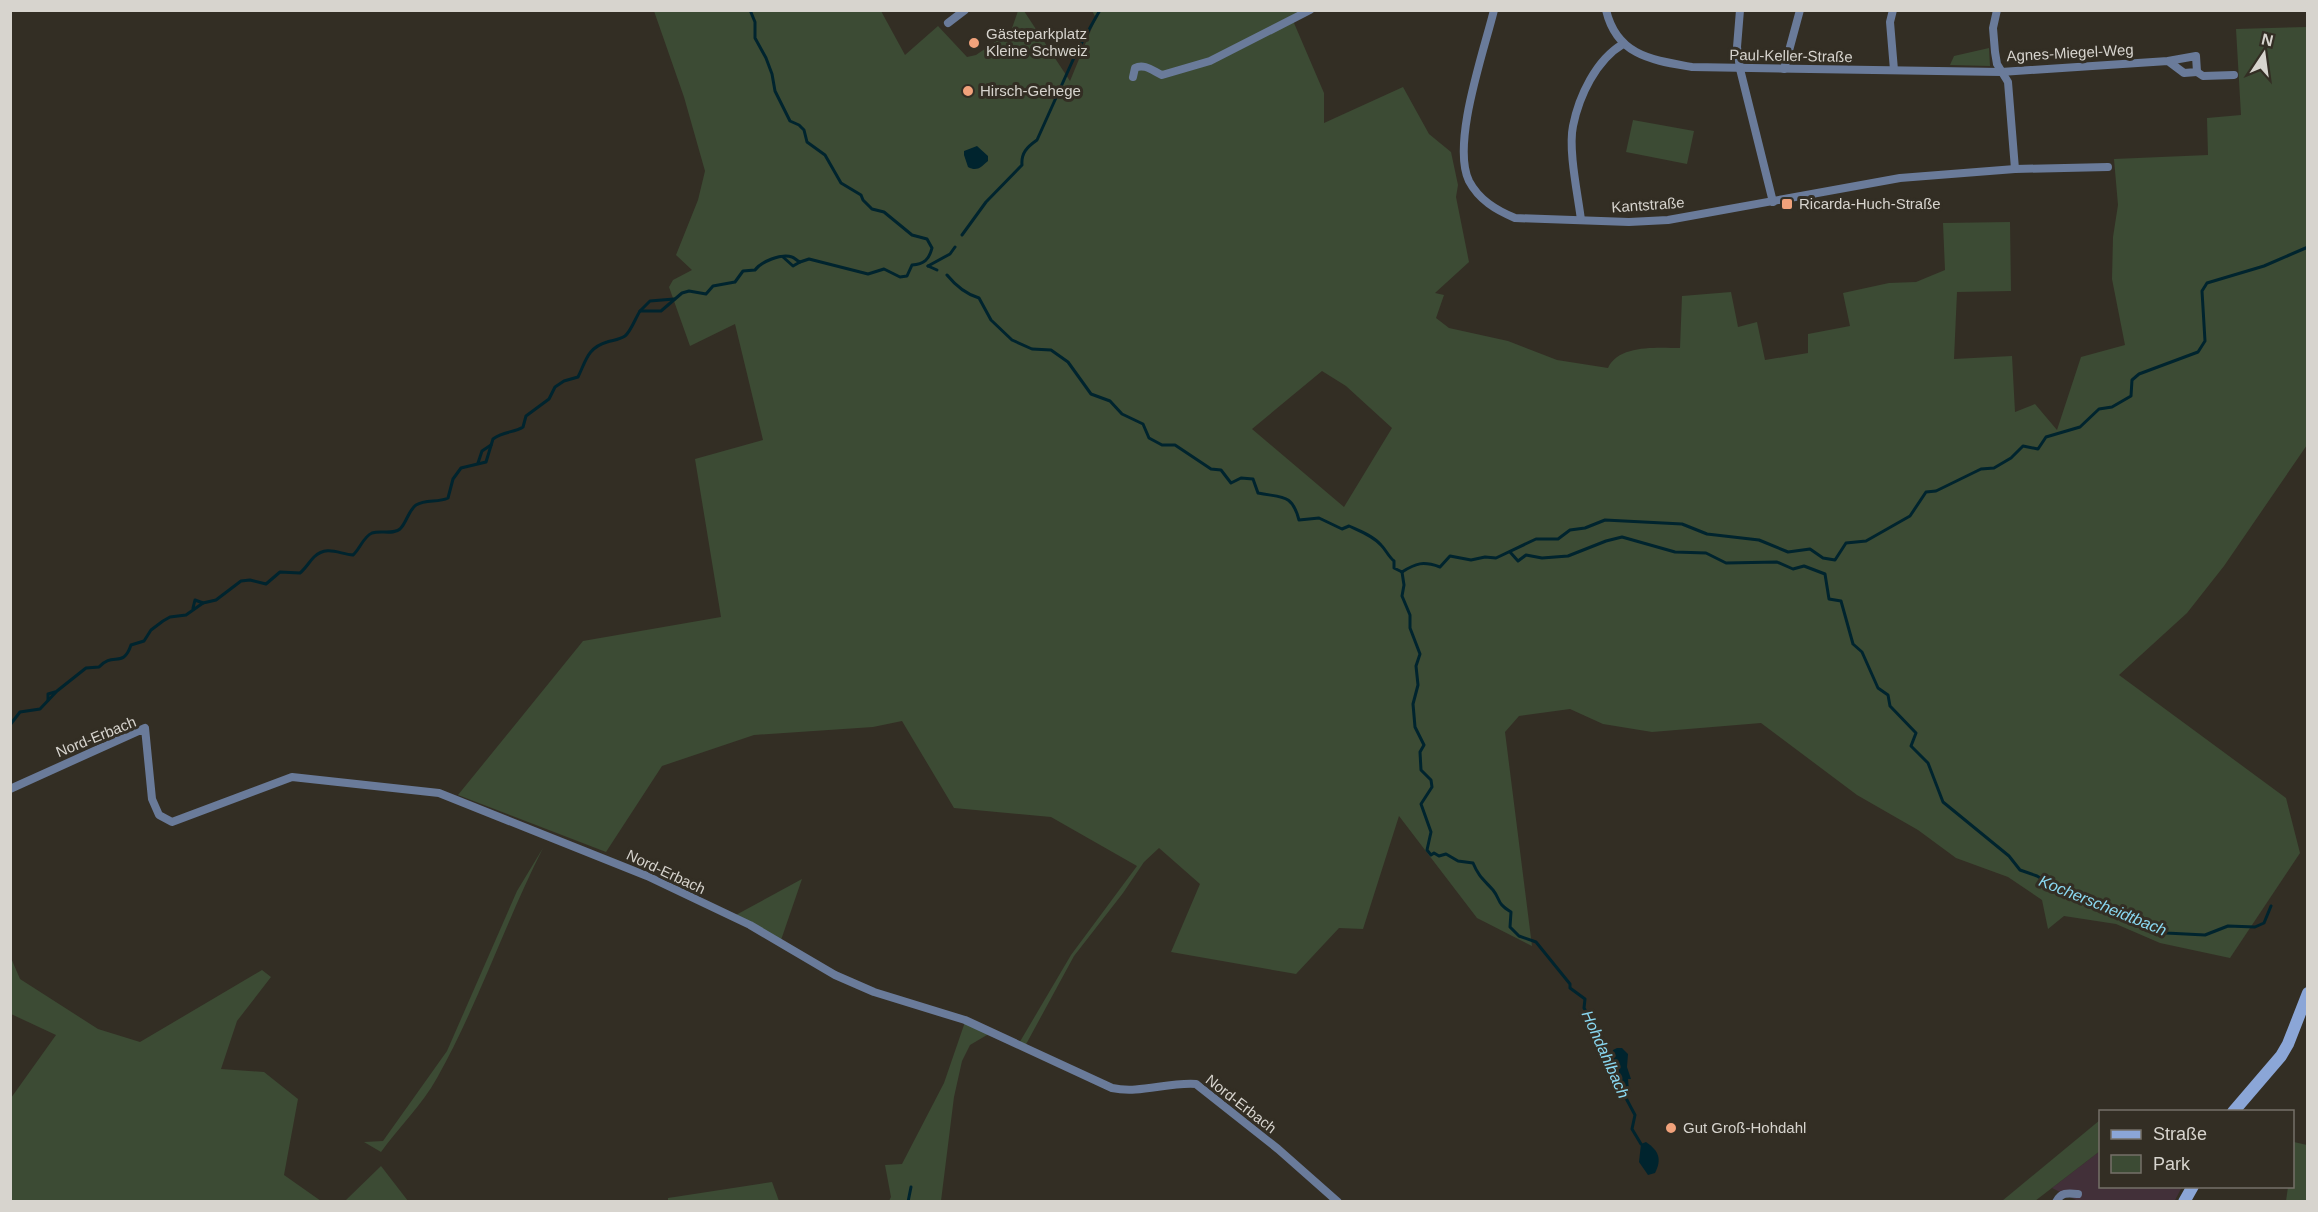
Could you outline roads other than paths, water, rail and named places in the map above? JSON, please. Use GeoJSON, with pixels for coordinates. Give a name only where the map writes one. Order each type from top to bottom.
{"type":"FeatureCollection","features":[{"type":"Feature","properties":{"kind":"main road"},"geometry":{"type":"LineString","coordinates":[[2235,1110],[2281,1056],[2288,1044],[2307,993]]}},
{"type":"Feature","properties":{"kind":"street"},"geometry":{"type":"LineString","coordinates":[[948,23],[965,10]]}},
{"type":"Feature","properties":{"kind":"street"},"geometry":{"type":"LineString","coordinates":[[1133,77],[1135,68],[1138,66],[1162,75],[1210,61],[1310,10]]}},
{"type":"Feature","properties":{"kind":"street","name":"Kantstraße"},"geometry":{"type":"LineString","coordinates":[[1494,10],[1467,114],[1464,157],[1468,179],[1485,201],[1515,218],[1629,222],[1668,220],[1900,178],[2015,169],[2108,166]]}},
{"type":"Feature","properties":{"kind":"street"},"geometry":{"type":"LineString","coordinates":[[1581,220],[1572,144],[1573,127],[1588,83],[1600,64],[1614,49],[1623,44],[1611,26],[1606,10]]}},
{"type":"Feature","properties":{"kind":"street"},"geometry":{"type":"LineString","coordinates":[[1740,10],[1737,47],[1740,69],[1773,202]]}},
{"type":"Feature","properties":{"kind":"street"},"geometry":{"type":"LineString","coordinates":[[1784,69],[1800,10]]}},
{"type":"Feature","properties":{"kind":"street"},"geometry":{"type":"LineString","coordinates":[[1893,10],[1890,22],[1894,70]]}},
{"type":"Feature","properties":{"kind":"street","name":"Agnes-Miegel-Weg"},"geometry":{"type":"LineString","coordinates":[[1997,10],[1993,28],[1996,64],[2001,72],[2168,61],[2196,56],[2197,72]]}},
{"type":"Feature","properties":{"kind":"street","name":"Paul-Keller-Straße"},"geometry":{"type":"LineString","coordinates":[[1623,44],[1639,54],[1672,63],[1740,69],[2001,72]]}},
{"type":"Feature","properties":{"kind":"street","name":"Agnes-Miegel-Weg"},"geometry":{"type":"LineString","coordinates":[[2168,61],[2184,73],[2197,72],[2203,76],[2234,75]]}},
{"type":"Feature","properties":{"kind":"street"},"geometry":{"type":"LineString","coordinates":[[2001,72],[2008,82],[2015,169]]}},
{"type":"Feature","properties":{"kind":"street","name":"Nord-Erbach"},"geometry":{"type":"LineString","coordinates":[[10,789],[145,728],[152,799],[159,815],[172,822],[292,777],[439,793],[647,876],[750,925],[835,975],[874,992],[965,1020],[1112,1088],[1127,1091],[1181,1083],[1196,1084],[1278,1149],[1338,1202]]}},
{"type":"Feature","properties":{"kind":"street"},"geometry":{"type":"LineString","coordinates":[[2056,1202],[2059,1196],[2067,1193],[2078,1194]]}},
{"type":"Feature","properties":{"kind":"water"},"geometry":{"type":"Polygon","coordinates":[[[977,146],[988,156],[988,161],[974,169],[968,167],[964,151],[977,146]]]}},
{"type":"Feature","properties":{"kind":"water"},"geometry":{"type":"Polygon","coordinates":[[[1622,1048],[1628,1054],[1627,1067],[1631,1079],[1628,1079],[1629,1090],[1625,1090],[1612,1057],[1613,1050],[1622,1048]]]}},
{"type":"Feature","properties":{"kind":"water"},"geometry":{"type":"Polygon","coordinates":[[[1646,1142],[1654,1149],[1659,1159],[1655,1173],[1648,1175],[1639,1162],[1641,1144],[1646,1142]]]}},
{"type":"Feature","properties":{"kind":"waterway"},"geometry":{"type":"LineString","coordinates":[[10,725],[20,712],[40,709],[57,691],[86,668],[99,667],[104,662],[125,656],[131,645],[144,641],[151,630],[170,617],[186,615],[203,603],[216,600],[241,581],[250,580],[266,584],[280,572],[300,573],[314,557],[324,551],[353,555],[366,537],[372,533],[394,532],[400,529],[416,505],[448,498],[453,479],[461,468],[486,462],[493,439],[523,427],[526,416],[549,399],[555,387],[564,381],[578,377],[591,351],[600,345],[625,336],[640,311],[661,311],[682,293],[689,291],[706,294],[713,286],[735,282],[743,271],[755,270],[766,261],[782,256],[792,257],[800,262],[809,259],[868,274],[884,269],[900,277],[907,276],[912,265],[925,261],[932,248],[927,239],[912,235],[884,212],[872,209],[861,195],[841,183],[825,155],[807,142],[804,130],[799,125],[790,121],[775,91],[766,58],[755,38],[755,22],[750,10]]}},
{"type":"Feature","properties":{"kind":"waterway"},"geometry":{"type":"LineString","coordinates":[[962,235],[986,202],[1022,165],[1024,154],[1037,140],[1077,51],[1100,10]]}},
{"type":"Feature","properties":{"kind":"waterway"},"geometry":{"type":"LineString","coordinates":[[928,266],[950,254],[955,247]]}},
{"type":"Feature","properties":{"kind":"waterway"},"geometry":{"type":"LineString","coordinates":[[1402,572],[1420,564],[1440,567],[1450,556],[1471,560],[1485,557],[1496,558],[1536,539],[1558,539],[1570,530],[1585,528],[1605,520],[1682,524],[1707,534],[1759,540],[1788,552],[1810,549],[1823,558],[1835,560],[1846,543],[1866,541],[1910,516],[1926,492],[1936,491],[1981,469],[1994,468],[2011,458],[2023,446],[2038,449],[2046,437],[2080,427],[2099,409],[2112,407],[2131,396],[2132,380],[2139,374],[2198,352],[2205,341],[2202,291],[2207,283],[2264,266],[2308,247]]}},
{"type":"Feature","properties":{"kind":"waterway"},"geometry":{"type":"LineString","coordinates":[[783,257],[793,266],[800,262]]}},
{"type":"Feature","properties":{"kind":"waterway","name":"Hohdahlbach"},"geometry":{"type":"LineString","coordinates":[[928,266],[937,270]]}},
{"type":"Feature","properties":{"kind":"waterway","name":"Hohdahlbach"},"geometry":{"type":"LineString","coordinates":[[947,275],[961,289],[979,298],[991,320],[1012,340],[1032,349],[1051,350],[1068,362],[1091,394],[1110,401],[1122,414],[1143,424],[1149,438],[1162,445],[1175,445],[1211,469],[1221,470],[1231,483],[1241,478],[1253,479],[1258,493],[1285,498],[1289,501],[1299,520],[1319,518],[1342,529],[1349,526],[1366,534],[1381,545],[1394,561],[1394,568],[1402,572]]}},
{"type":"Feature","properties":{"kind":"waterway"},"geometry":{"type":"LineString","coordinates":[[640,311],[650,301],[674,299]]}},
{"type":"Feature","properties":{"kind":"waterway"},"geometry":{"type":"LineString","coordinates":[[478,463],[482,451],[491,445]]}},
{"type":"Feature","properties":{"kind":"waterway","name":"Kocherscheidtbach"},"geometry":{"type":"LineString","coordinates":[[1510,552],[1518,561],[1526,555],[1542,558],[1568,556],[1622,537],[1675,552],[1706,553],[1726,563],[1777,562],[1793,569],[1804,566],[1825,574],[1829,599],[1841,601],[1853,644],[1862,652],[1878,688],[1888,695],[1890,706],[1916,733],[1911,746],[1928,763],[1943,802],[2009,856],[2020,870],[2037,876],[2067,894],[2153,924],[2166,933],[2205,935],[2228,926],[2255,927],[2264,923],[2271,906]]}},
{"type":"Feature","properties":{"kind":"waterway","name":"Hohdahlbach"},"geometry":{"type":"LineString","coordinates":[[1402,572],[1404,585],[1402,596],[1410,615],[1410,628],[1420,654],[1416,666],[1418,685],[1413,704],[1415,727],[1424,745],[1420,752],[1421,770],[1431,780],[1432,787],[1421,804],[1431,832],[1427,850],[1431,855],[1446,854],[1458,861],[1473,863],[1479,875],[1493,890],[1501,904],[1511,912],[1510,927],[1519,936],[1536,942],[1570,984],[1570,988],[1585,999],[1584,1008],[1605,1043],[1605,1059],[1635,1115],[1632,1129],[1641,1144]]}},
{"type":"Feature","properties":{"kind":"waterway"},"geometry":{"type":"LineString","coordinates":[[193,608],[195,600],[203,603]]}},
{"type":"Feature","properties":{"kind":"waterway"},"geometry":{"type":"LineString","coordinates":[[48,700],[48,694],[55,692]]}},
{"type":"Feature","properties":{"kind":"waterway"},"geometry":{"type":"LineString","coordinates":[[908,1202],[911,1187]]}},
{"type":"Feature","properties":{"kind":"place","name":"Gästeparkplatz Kleine Schweiz"},"geometry":{"type":"Point","coordinates":[974,43]}},
{"type":"Feature","properties":{"kind":"place","name":"Hirsch-Gehege"},"geometry":{"type":"Point","coordinates":[968,91]}},
{"type":"Feature","properties":{"kind":"place","name":"Ricarda-Huch-Straße"},"geometry":{"type":"Point","coordinates":[1787,204]}},
{"type":"Feature","properties":{"kind":"place","name":"Gut Groß-Hohdahl"},"geometry":{"type":"Point","coordinates":[1671,1128]}}]}
